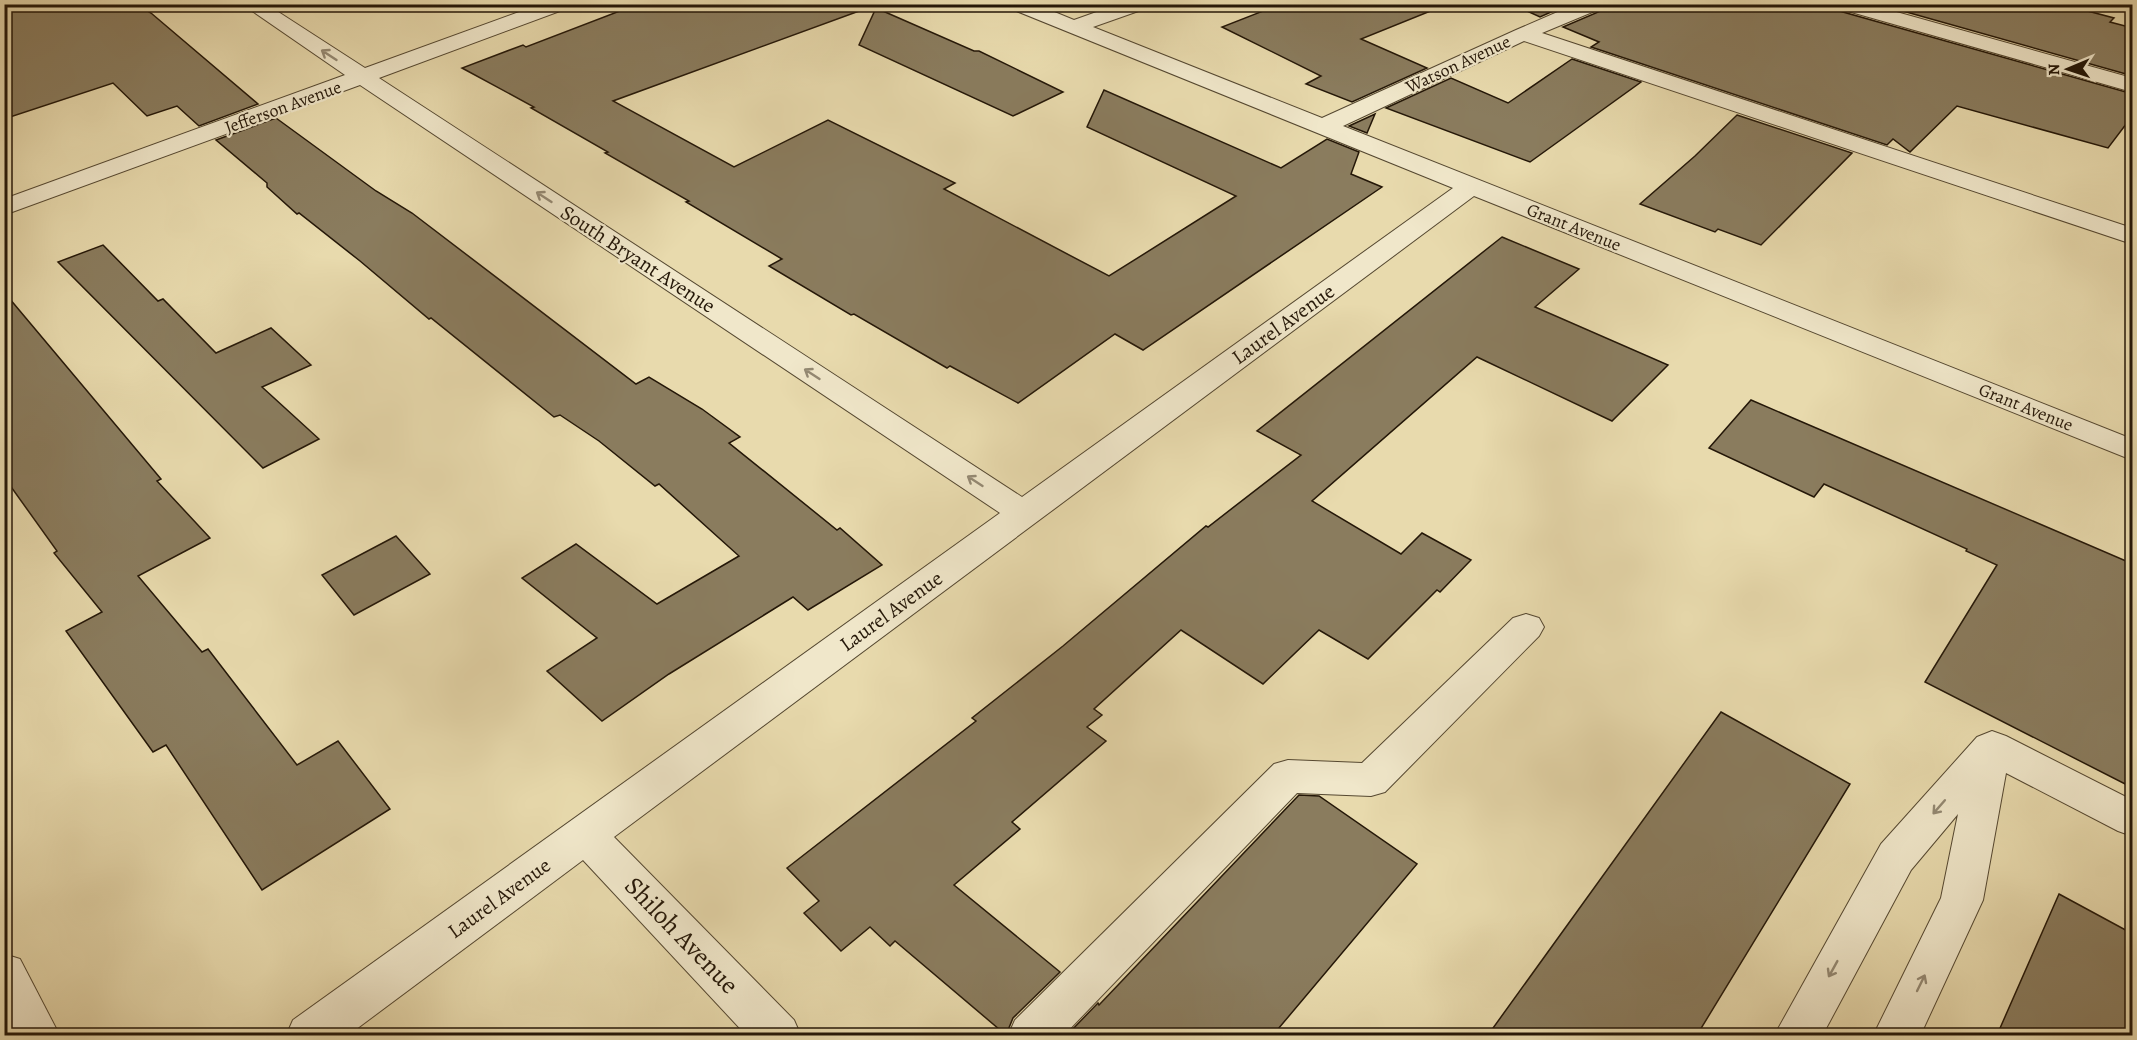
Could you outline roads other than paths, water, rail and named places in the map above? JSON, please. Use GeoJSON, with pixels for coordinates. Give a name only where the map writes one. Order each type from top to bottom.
{"type":"FeatureCollection","features":[{"type":"Feature","properties":{"kind":"street","name":"South Bryant Avenue"},"geometry":{"type":"LineString","coordinates":[[252,4],[1024,514]]}},
{"type":"Feature","properties":{"kind":"street","name":"Jefferson Avenue"},"geometry":{"type":"LineString","coordinates":[[4,208],[561,4]]}},
{"type":"Feature","properties":{"kind":"street","name":"Grant Avenue"},"geometry":{"type":"LineString","coordinates":[[1016,4],[2133,450]]}},
{"type":"Feature","properties":{"kind":"street"},"geometry":{"type":"LineString","coordinates":[[1074,27],[1140,4]]}},
{"type":"Feature","properties":{"kind":"street","name":"Watson Avenue"},"geometry":{"type":"LineString","coordinates":[[1322,126],[1523,34],[1595,4]]}},
{"type":"Feature","properties":{"kind":"street"},"geometry":{"type":"LineString","coordinates":[[1844,4],[2133,85]]}},
{"type":"Feature","properties":{"kind":"street"},"geometry":{"type":"LineString","coordinates":[[1523,34],[2133,236]]}},
{"type":"Feature","properties":{"kind":"street","name":"Laurel Avenue"},"geometry":{"type":"LineString","coordinates":[[309,1035],[1472,186]]}},
{"type":"Feature","properties":{"kind":"street"},"geometry":{"type":"LineString","coordinates":[[1031,1035],[1288,776],[1371,780],[1526,627]]}},
{"type":"Feature","properties":{"kind":"street"},"geometry":{"type":"LineString","coordinates":[[1992,747],[2133,819]]}},
{"type":"Feature","properties":{"kind":"street"},"geometry":{"type":"LineString","coordinates":[[1797,1035],[1896,857],[1992,747]]}},
{"type":"Feature","properties":{"kind":"street"},"geometry":{"type":"LineString","coordinates":[[1896,1035],[1962,900],[1992,747]]}},
{"type":"Feature","properties":{"kind":"street","name":"Shiloh Avenue"},"geometry":{"type":"LineString","coordinates":[[586,835],[778,1035]]}},
{"type":"Feature","properties":{"kind":"street"},"geometry":{"type":"LineString","coordinates":[[4,974],[37,1035]]}}]}
